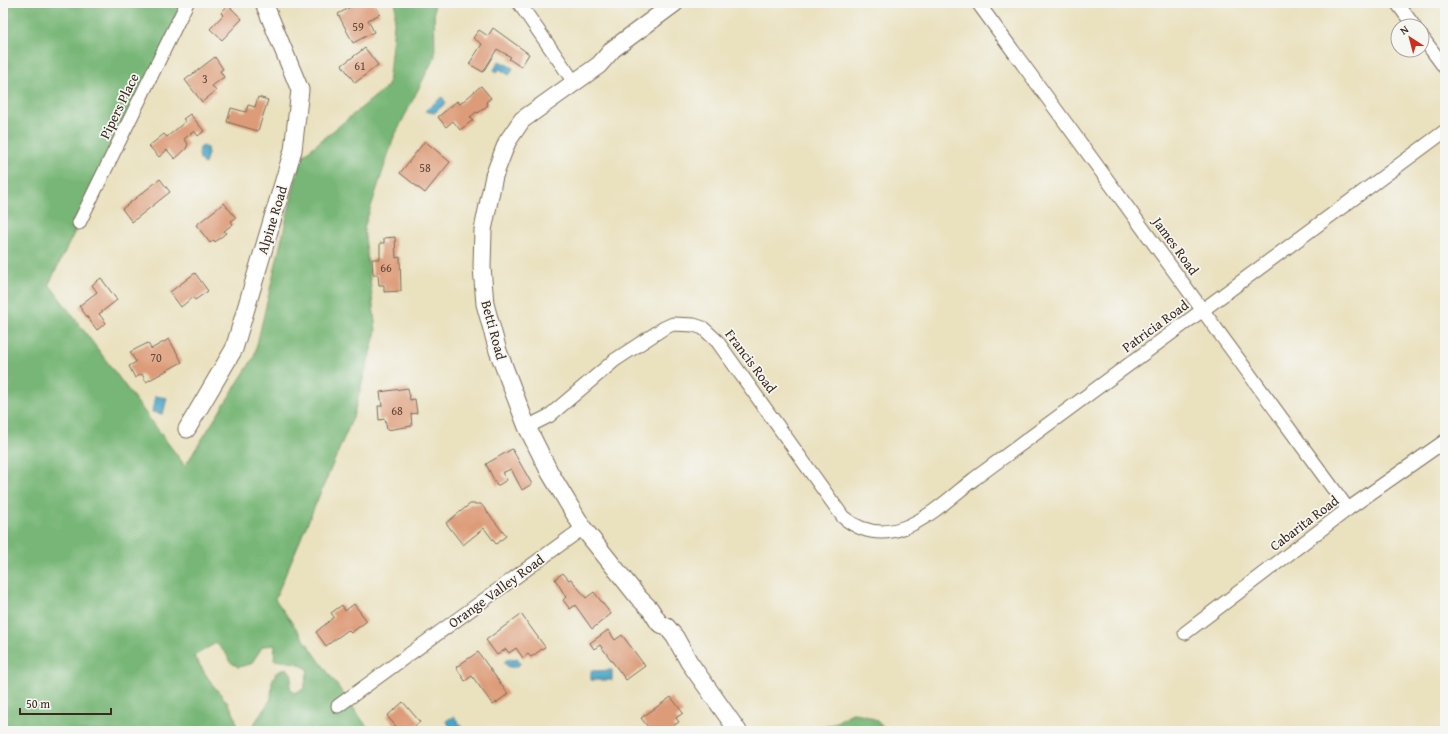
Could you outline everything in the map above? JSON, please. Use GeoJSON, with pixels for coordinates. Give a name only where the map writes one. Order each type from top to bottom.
{"type":"FeatureCollection","features":[{"type":"Feature","properties":{"kind":"street","name":"Pipers Place"},"geometry":{"type":"LineString","coordinates":[[79,223],[187,3]]}},
{"type":"Feature","properties":{"kind":"street","name":"Alpine Road"},"geometry":{"type":"LineString","coordinates":[[187,429],[234,348],[293,150],[300,90],[264,3]]}},
{"type":"Feature","properties":{"kind":"street"},"geometry":{"type":"LineString","coordinates":[[519,3],[572,79]]}},
{"type":"Feature","properties":{"kind":"street","name":"Betti Road"},"geometry":{"type":"LineString","coordinates":[[583,528],[550,474],[527,427],[498,351],[486,304],[482,267],[483,230],[494,176],[506,142],[522,120],[572,79],[599,65],[613,49],[675,3]]}},
{"type":"Feature","properties":{"kind":"street","name":"James Road"},"geometry":{"type":"LineString","coordinates":[[978,3],[1204,310],[1348,509]]}},
{"type":"Feature","properties":{"kind":"street"},"geometry":{"type":"LineString","coordinates":[[1397,3],[1408,18]]}},
{"type":"Feature","properties":{"kind":"street"},"geometry":{"type":"LineString","coordinates":[[1430,48],[1445,68]]}},
{"type":"Feature","properties":{"kind":"street","name":"Patricia Road"},"geometry":{"type":"LineString","coordinates":[[877,532],[894,531],[905,528],[919,521],[1445,131]]}},
{"type":"Feature","properties":{"kind":"street","name":"Francis Road"},"geometry":{"type":"LineString","coordinates":[[527,427],[549,416],[615,360],[655,334],[673,324],[694,325],[703,328],[717,341],[843,517],[859,528],[877,532]]}},
{"type":"Feature","properties":{"kind":"street","name":"Cabarita Road"},"geometry":{"type":"LineString","coordinates":[[1185,633],[1348,509],[1445,441]]}},
{"type":"Feature","properties":{"kind":"street"},"geometry":{"type":"LineString","coordinates":[[583,528],[638,597],[650,622],[689,662],[738,731]]}},
{"type":"Feature","properties":{"kind":"street","name":"Orange Valley Road"},"geometry":{"type":"LineString","coordinates":[[338,706],[583,528]]}},
{"type":"Feature","properties":{"kind":"green space"},"geometry":{"type":"Polygon","coordinates":[[[3,3],[187,3],[49,284],[185,466],[254,357],[301,157],[388,86],[396,3],[434,3],[435,56],[394,137],[364,228],[376,331],[353,417],[275,599],[370,731],[251,731],[271,699],[272,681],[276,673],[287,668],[292,675],[290,688],[294,693],[304,689],[308,669],[297,663],[274,660],[275,645],[263,646],[251,664],[238,667],[229,661],[227,655],[216,643],[194,656],[210,682],[230,706],[235,718],[236,731],[3,731],[3,3]]]}},
{"type":"Feature","properties":{"kind":"green space"},"geometry":{"type":"Polygon","coordinates":[[[852,713],[862,714],[872,718],[879,723],[885,731],[813,731],[833,724],[852,713]]]}},
{"type":"Feature","properties":{"kind":"water"},"geometry":{"type":"Polygon","coordinates":[[[499,61],[513,68],[509,75],[500,69],[497,72],[494,70],[499,61]]]}},
{"type":"Feature","properties":{"kind":"water"},"geometry":{"type":"Polygon","coordinates":[[[442,97],[446,103],[434,113],[425,111],[442,97]]]}},
{"type":"Feature","properties":{"kind":"water"},"geometry":{"type":"Polygon","coordinates":[[[203,146],[207,148],[208,153],[205,164],[201,161],[199,155],[200,148],[203,146]]]}},
{"type":"Feature","properties":{"kind":"water"},"geometry":{"type":"Polygon","coordinates":[[[155,396],[167,398],[163,414],[152,412],[155,396]]]}},
{"type":"Feature","properties":{"kind":"water"},"geometry":{"type":"Polygon","coordinates":[[[508,658],[512,660],[517,658],[521,663],[517,667],[509,667],[504,663],[508,658]]]}},
{"type":"Feature","properties":{"kind":"water"},"geometry":{"type":"Polygon","coordinates":[[[612,670],[612,680],[591,680],[591,671],[612,670]]]}},
{"type":"Feature","properties":{"kind":"water"},"geometry":{"type":"Polygon","coordinates":[[[454,716],[464,731],[453,731],[446,721],[454,716]]]}},
{"type":"Feature","properties":{"kind":"building"},"geometry":{"type":"Polygon","coordinates":[[[358,3],[374,3],[380,14],[368,20],[374,32],[353,43],[338,14],[358,3]]]}},
{"type":"Feature","properties":{"kind":"building"},"geometry":{"type":"Polygon","coordinates":[[[228,5],[242,19],[222,40],[210,29],[223,15],[221,13],[228,5]]]}},
{"type":"Feature","properties":{"kind":"building"},"geometry":{"type":"Polygon","coordinates":[[[493,28],[529,54],[521,67],[509,59],[511,57],[497,49],[483,72],[469,64],[482,44],[473,38],[479,30],[488,36],[493,28]]]}},
{"type":"Feature","properties":{"kind":"building"},"geometry":{"type":"Polygon","coordinates":[[[365,48],[378,65],[355,83],[342,65],[365,48]]]}},
{"type":"Feature","properties":{"kind":"building"},"geometry":{"type":"Polygon","coordinates":[[[215,57],[223,69],[220,71],[224,77],[212,86],[216,91],[202,102],[185,80],[215,57]]]}},
{"type":"Feature","properties":{"kind":"building"},"geometry":{"type":"Polygon","coordinates":[[[481,86],[491,98],[486,102],[488,105],[470,117],[473,120],[460,130],[453,121],[446,127],[438,117],[457,101],[460,104],[481,86]]]}},
{"type":"Feature","properties":{"kind":"building"},"geometry":{"type":"Polygon","coordinates":[[[258,97],[268,100],[258,131],[227,122],[231,108],[246,112],[248,105],[255,107],[258,97]]]}},
{"type":"Feature","properties":{"kind":"building"},"geometry":{"type":"Polygon","coordinates":[[[190,114],[204,131],[198,136],[194,131],[184,139],[188,144],[186,149],[175,159],[167,150],[159,157],[149,146],[164,134],[167,137],[186,121],[183,119],[190,114]]]}},
{"type":"Feature","properties":{"kind":"building"},"geometry":{"type":"Polygon","coordinates":[[[425,141],[450,162],[425,193],[400,173],[425,141]]]}},
{"type":"Feature","properties":{"kind":"building"},"geometry":{"type":"Polygon","coordinates":[[[160,179],[170,192],[132,222],[122,209],[160,179]]]}},
{"type":"Feature","properties":{"kind":"building"},"geometry":{"type":"Polygon","coordinates":[[[224,203],[236,218],[231,221],[233,224],[224,231],[226,233],[215,242],[214,240],[210,243],[196,225],[224,203]]]}},
{"type":"Feature","properties":{"kind":"building"},"geometry":{"type":"Polygon","coordinates":[[[395,237],[396,258],[400,257],[401,291],[384,292],[384,285],[379,285],[378,275],[373,275],[372,259],[380,259],[380,243],[384,243],[384,238],[395,237]]]}},
{"type":"Feature","properties":{"kind":"building"},"geometry":{"type":"Polygon","coordinates":[[[195,273],[208,291],[195,300],[193,297],[181,307],[170,292],[195,273]]]}},
{"type":"Feature","properties":{"kind":"building"},"geometry":{"type":"Polygon","coordinates":[[[101,278],[117,300],[99,314],[106,323],[97,330],[79,306],[97,292],[92,285],[101,278]]]}},
{"type":"Feature","properties":{"kind":"building"},"geometry":{"type":"Polygon","coordinates":[[[169,339],[182,362],[146,382],[142,374],[135,378],[129,366],[136,362],[130,352],[148,343],[151,349],[169,339]]]}},
{"type":"Feature","properties":{"kind":"building"},"geometry":{"type":"Polygon","coordinates":[[[408,388],[410,400],[415,399],[417,413],[411,414],[412,426],[387,430],[385,419],[379,420],[378,406],[382,406],[380,392],[408,388]]]}},
{"type":"Feature","properties":{"kind":"building"},"geometry":{"type":"Polygon","coordinates":[[[512,449],[532,484],[522,490],[511,469],[502,473],[507,480],[497,486],[486,464],[512,449]]]}},
{"type":"Feature","properties":{"kind":"building"},"geometry":{"type":"Polygon","coordinates":[[[470,504],[481,504],[506,536],[496,544],[484,528],[463,545],[446,523],[470,504]]]}},
{"type":"Feature","properties":{"kind":"building"},"geometry":{"type":"Polygon","coordinates":[[[563,573],[569,580],[571,579],[586,598],[594,592],[611,614],[592,629],[575,605],[570,609],[563,600],[566,597],[555,579],[563,573]]]}},
{"type":"Feature","properties":{"kind":"building"},"geometry":{"type":"Polygon","coordinates":[[[354,604],[367,621],[351,633],[348,630],[326,646],[316,632],[334,617],[331,613],[342,605],[345,611],[354,604]]]}},
{"type":"Feature","properties":{"kind":"building"},"geometry":{"type":"Polygon","coordinates":[[[521,614],[545,647],[531,657],[528,654],[523,658],[516,648],[509,653],[506,649],[497,655],[486,640],[521,614]]]}},
{"type":"Feature","properties":{"kind":"building"},"geometry":{"type":"Polygon","coordinates":[[[608,630],[615,640],[622,635],[645,666],[626,680],[600,645],[594,649],[590,643],[608,630]]]}},
{"type":"Feature","properties":{"kind":"building"},"geometry":{"type":"Polygon","coordinates":[[[478,652],[508,694],[493,705],[472,676],[465,681],[456,667],[478,652]]]}},
{"type":"Feature","properties":{"kind":"building"},"geometry":{"type":"Polygon","coordinates":[[[671,697],[683,713],[676,718],[679,722],[673,726],[675,729],[672,731],[651,731],[641,718],[671,697]]]}},
{"type":"Feature","properties":{"kind":"building"},"geometry":{"type":"Polygon","coordinates":[[[403,702],[420,722],[409,731],[400,731],[387,716],[403,702]]]}}]}
